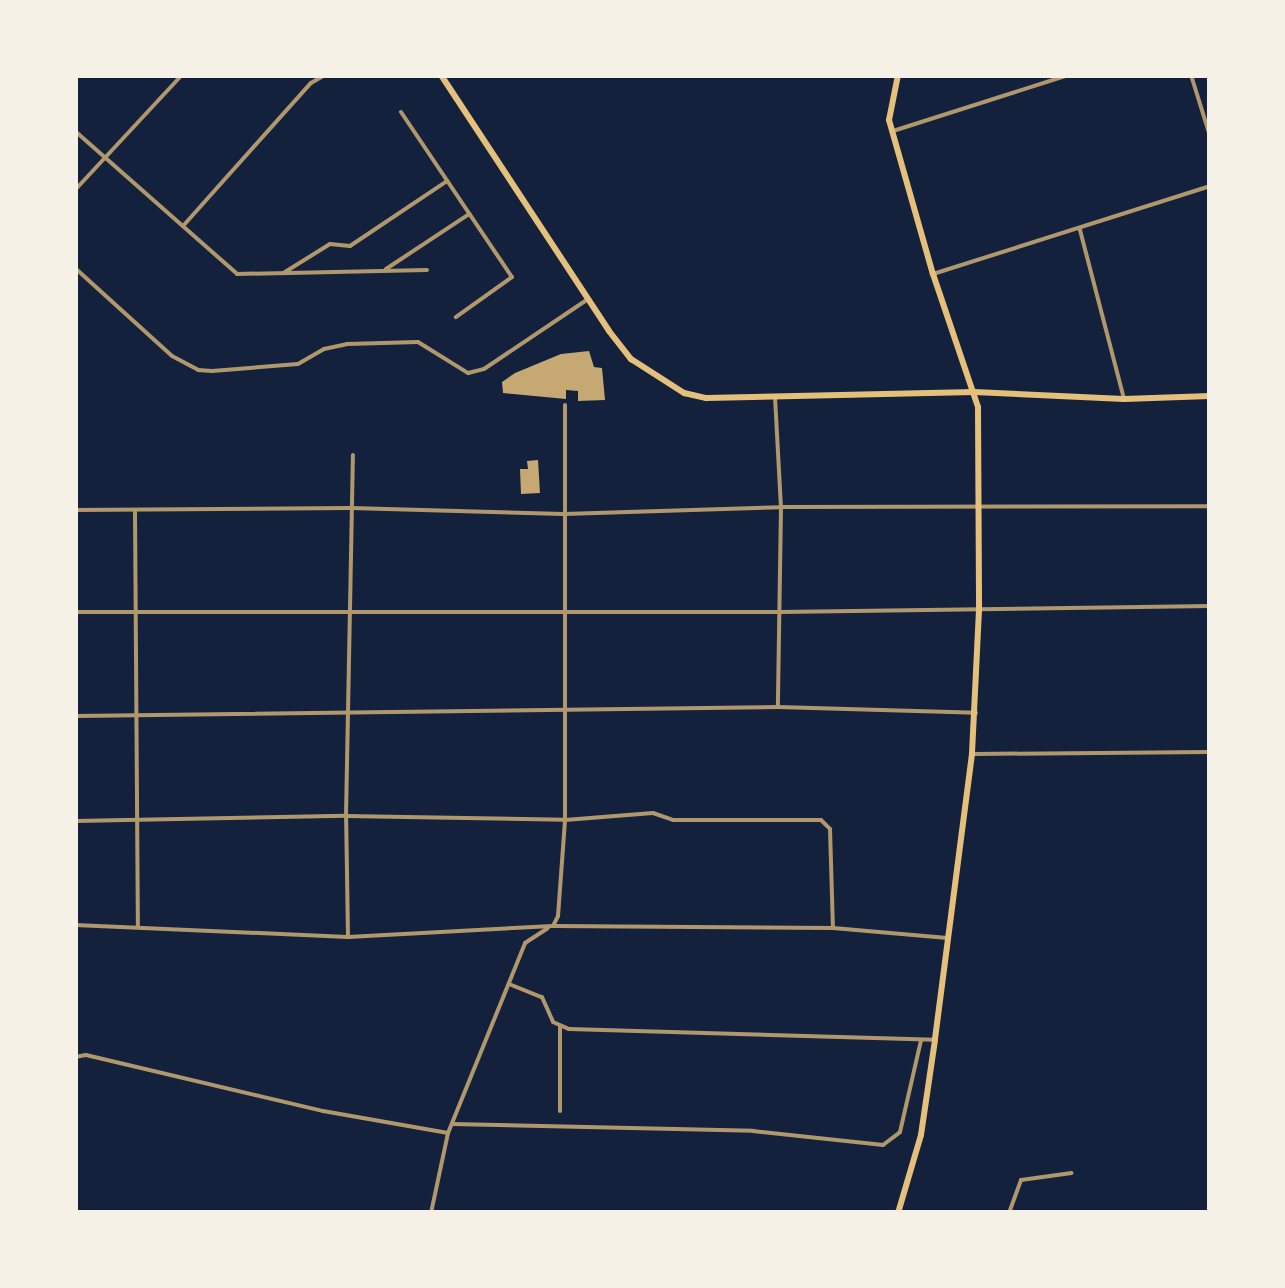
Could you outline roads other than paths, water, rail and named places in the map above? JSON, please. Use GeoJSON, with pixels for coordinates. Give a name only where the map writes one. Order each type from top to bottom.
{"type":"FeatureCollection","features":[{"type":"Feature","properties":{"kind":"main road"},"geometry":{"type":"LineString","coordinates":[[441,75],[588,299],[632,359],[665,384],[706,398],[974,392],[1124,399],[1210,396]]}},
{"type":"Feature","properties":{"kind":"main road"},"geometry":{"type":"LineString","coordinates":[[898,75],[888,108],[892,132],[968,385],[974,392],[979,610],[972,754],[935,1040],[921,1134],[898,1213]]}},
{"type":"Feature","properties":{"kind":"street"},"geometry":{"type":"LineString","coordinates":[[169,75],[176,82]]}},
{"type":"Feature","properties":{"kind":"street"},"geometry":{"type":"LineString","coordinates":[[75,190],[182,75]]}},
{"type":"Feature","properties":{"kind":"street"},"geometry":{"type":"LineString","coordinates":[[183,226],[311,83],[325,75]]}},
{"type":"Feature","properties":{"kind":"street"},"geometry":{"type":"LineString","coordinates":[[892,132],[1070,75]]}},
{"type":"Feature","properties":{"kind":"street"},"geometry":{"type":"LineString","coordinates":[[1191,75],[1210,136]]}},
{"type":"Feature","properties":{"kind":"street"},"geometry":{"type":"LineString","coordinates":[[401,112],[512,277],[456,317]]}},
{"type":"Feature","properties":{"kind":"street"},"geometry":{"type":"LineString","coordinates":[[75,131],[237,274],[427,270]]}},
{"type":"Feature","properties":{"kind":"street"},"geometry":{"type":"LineString","coordinates":[[284,273],[330,244],[350,246],[448,181]]}},
{"type":"Feature","properties":{"kind":"street"},"geometry":{"type":"LineString","coordinates":[[933,274],[1210,186]]}},
{"type":"Feature","properties":{"kind":"street"},"geometry":{"type":"LineString","coordinates":[[382,271],[470,214]]}},
{"type":"Feature","properties":{"kind":"street"},"geometry":{"type":"LineString","coordinates":[[1080,230],[1124,399]]}},
{"type":"Feature","properties":{"kind":"street"},"geometry":{"type":"LineString","coordinates":[[75,268],[172,356],[198,370],[212,371],[298,364],[324,350],[347,344],[418,342],[468,373],[484,369],[588,299]]}},
{"type":"Feature","properties":{"kind":"street"},"geometry":{"type":"LineString","coordinates":[[774,394],[781,507],[778,707]]}},
{"type":"Feature","properties":{"kind":"street"},"geometry":{"type":"LineString","coordinates":[[431,1213],[448,1133],[525,943],[552,926],[558,916],[568,713],[565,405]]}},
{"type":"Feature","properties":{"kind":"street"},"geometry":{"type":"LineString","coordinates":[[348,937],[348,612],[353,455]]}},
{"type":"Feature","properties":{"kind":"street"},"geometry":{"type":"LineString","coordinates":[[75,510],[351,508],[564,514],[781,507],[1210,506]]}},
{"type":"Feature","properties":{"kind":"street"},"geometry":{"type":"LineString","coordinates":[[135,512],[138,927]]}},
{"type":"Feature","properties":{"kind":"street"},"geometry":{"type":"LineString","coordinates":[[75,612],[780,612],[1210,606]]}},
{"type":"Feature","properties":{"kind":"street"},"geometry":{"type":"LineString","coordinates":[[75,716],[568,713],[778,707],[976,713]]}},
{"type":"Feature","properties":{"kind":"street"},"geometry":{"type":"LineString","coordinates":[[972,754],[1210,752]]}},
{"type":"Feature","properties":{"kind":"street"},"geometry":{"type":"LineString","coordinates":[[75,821],[346,816],[565,820],[653,813],[673,820],[824,821],[830,829],[833,928]]}},
{"type":"Feature","properties":{"kind":"street"},"geometry":{"type":"LineString","coordinates":[[75,925],[348,937],[552,926],[833,928],[948,938]]}},
{"type":"Feature","properties":{"kind":"street"},"geometry":{"type":"LineString","coordinates":[[509,984],[542,997],[547,1014],[560,1027],[935,1040]]}},
{"type":"Feature","properties":{"kind":"street"},"geometry":{"type":"LineString","coordinates":[[560,1027],[560,1112]]}},
{"type":"Feature","properties":{"kind":"street"},"geometry":{"type":"LineString","coordinates":[[452,1124],[753,1131],[883,1146],[900,1132],[920,1040]]}},
{"type":"Feature","properties":{"kind":"street"},"geometry":{"type":"LineString","coordinates":[[75,1057],[86,1055],[324,1111],[448,1133]]}},
{"type":"Feature","properties":{"kind":"street"},"geometry":{"type":"LineString","coordinates":[[1009,1213],[1021,1180],[1072,1174]]}}]}
